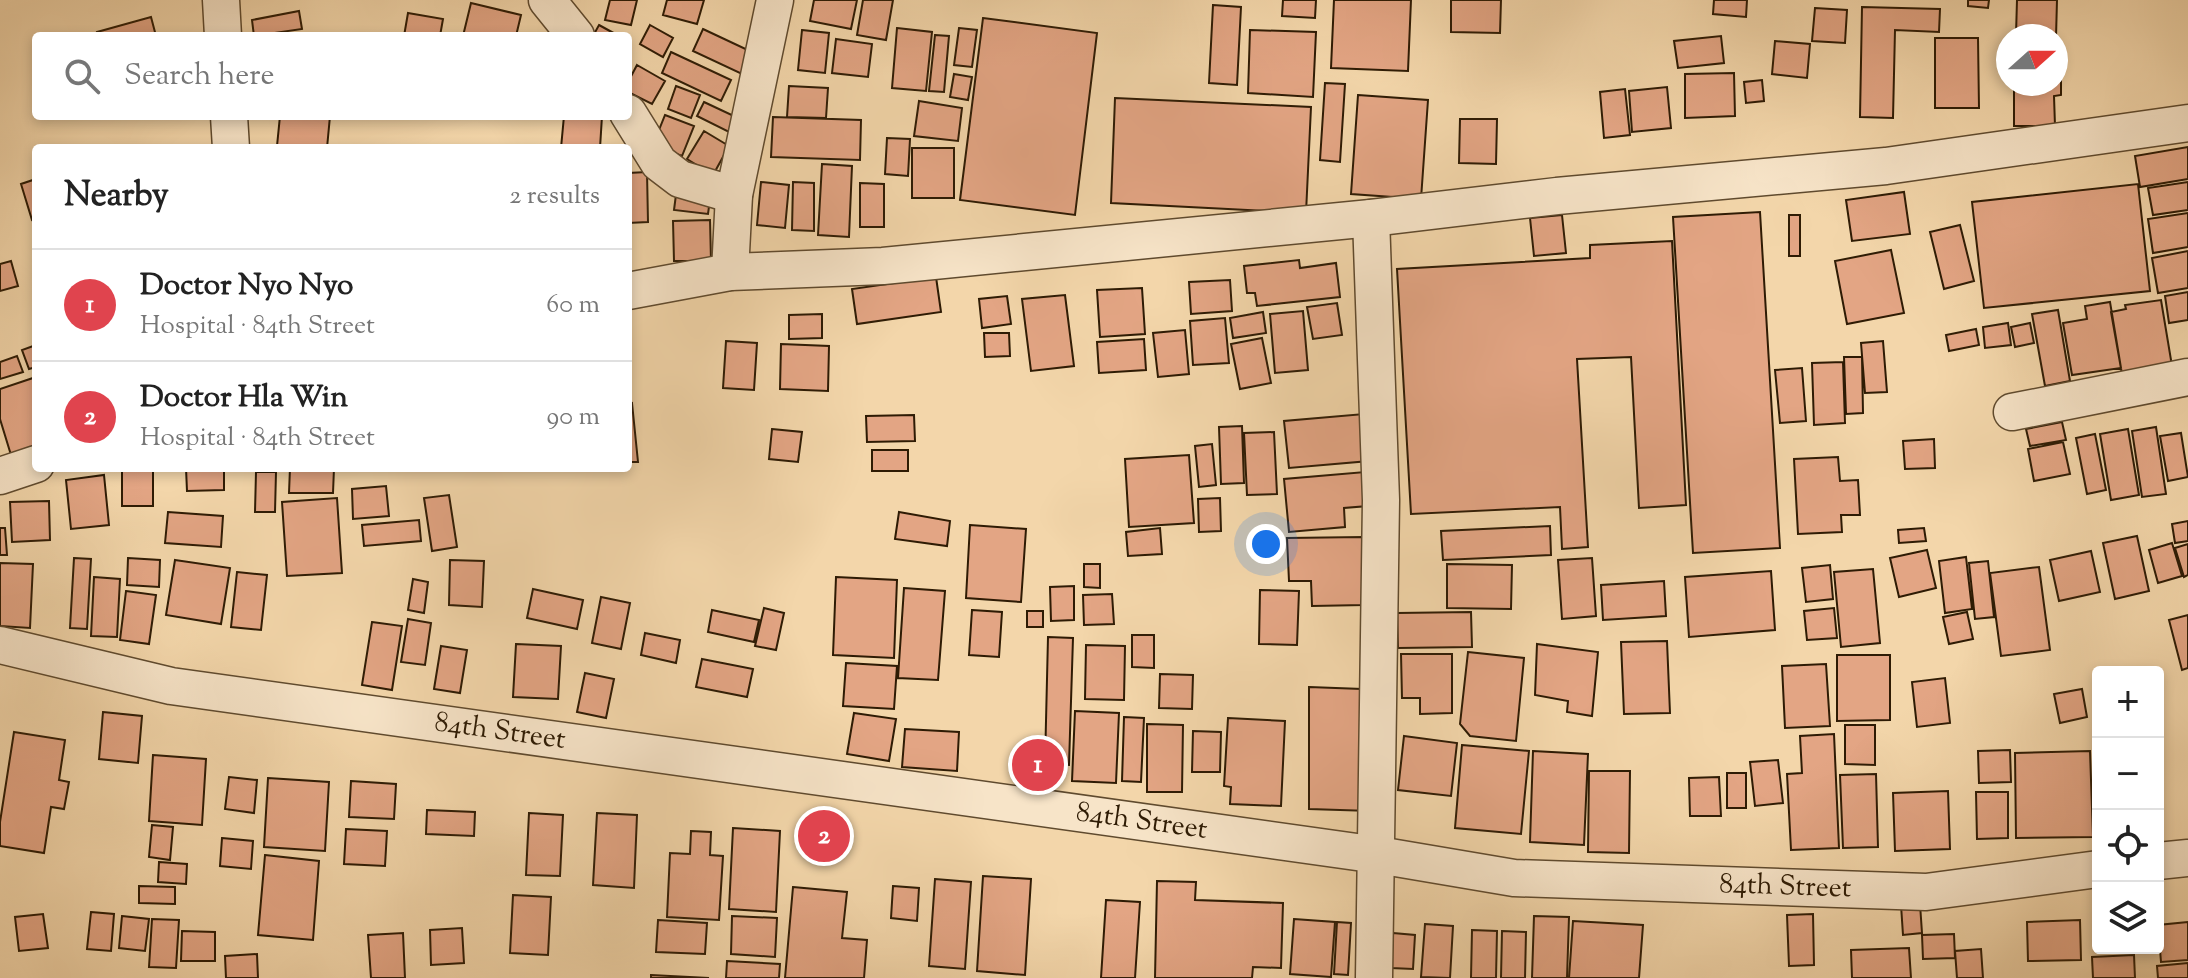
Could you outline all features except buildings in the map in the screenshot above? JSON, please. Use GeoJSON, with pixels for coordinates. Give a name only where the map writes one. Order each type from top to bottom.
{"type":"FeatureCollection","features":[{"type":"Feature","properties":{"kind":"street"},"geometry":{"type":"LineString","coordinates":[[221,0],[223,32]]}},
{"type":"Feature","properties":{"kind":"street"},"geometry":{"type":"LineString","coordinates":[[547,0],[573,32]]}},
{"type":"Feature","properties":{"kind":"street"},"geometry":{"type":"LineString","coordinates":[[730,272],[734,195],[775,0]]}},
{"type":"Feature","properties":{"kind":"street"},"geometry":{"type":"LineString","coordinates":[[632,119],[659,163],[680,179],[734,195]]}},
{"type":"Feature","properties":{"kind":"street"},"geometry":{"type":"LineString","coordinates":[[229,120],[231,144]]}},
{"type":"Feature","properties":{"kind":"street"},"geometry":{"type":"LineString","coordinates":[[632,290],[730,272],[883,266],[1371,218],[1557,196],[1886,166],[2188,123]]}},
{"type":"Feature","properties":{"kind":"street"},"geometry":{"type":"LineString","coordinates":[[1371,218],[1381,500],[1374,978]]}},
{"type":"Feature","properties":{"kind":"street"},"geometry":{"type":"LineString","coordinates":[[2012,412],[2188,377]]}},
{"type":"Feature","properties":{"kind":"street"},"geometry":{"type":"LineString","coordinates":[[0,476],[32,465]]}},
{"type":"Feature","properties":{"kind":"street","name":"84th Street"},"geometry":{"type":"LineString","coordinates":[[0,645],[171,686],[1378,855],[1514,878],[1926,892],[2092,870]]}},
{"type":"Feature","properties":{"kind":"street"},"geometry":{"type":"LineString","coordinates":[[2164,860],[2188,858]]}},
{"type":"Feature","properties":{"kind":"place","name":"Doctor Nyo Nyo"},"geometry":{"type":"Point","coordinates":[1038,765]}},
{"type":"Feature","properties":{"kind":"place","name":"Doctor Hla Win"},"geometry":{"type":"Point","coordinates":[824,836]}}]}
